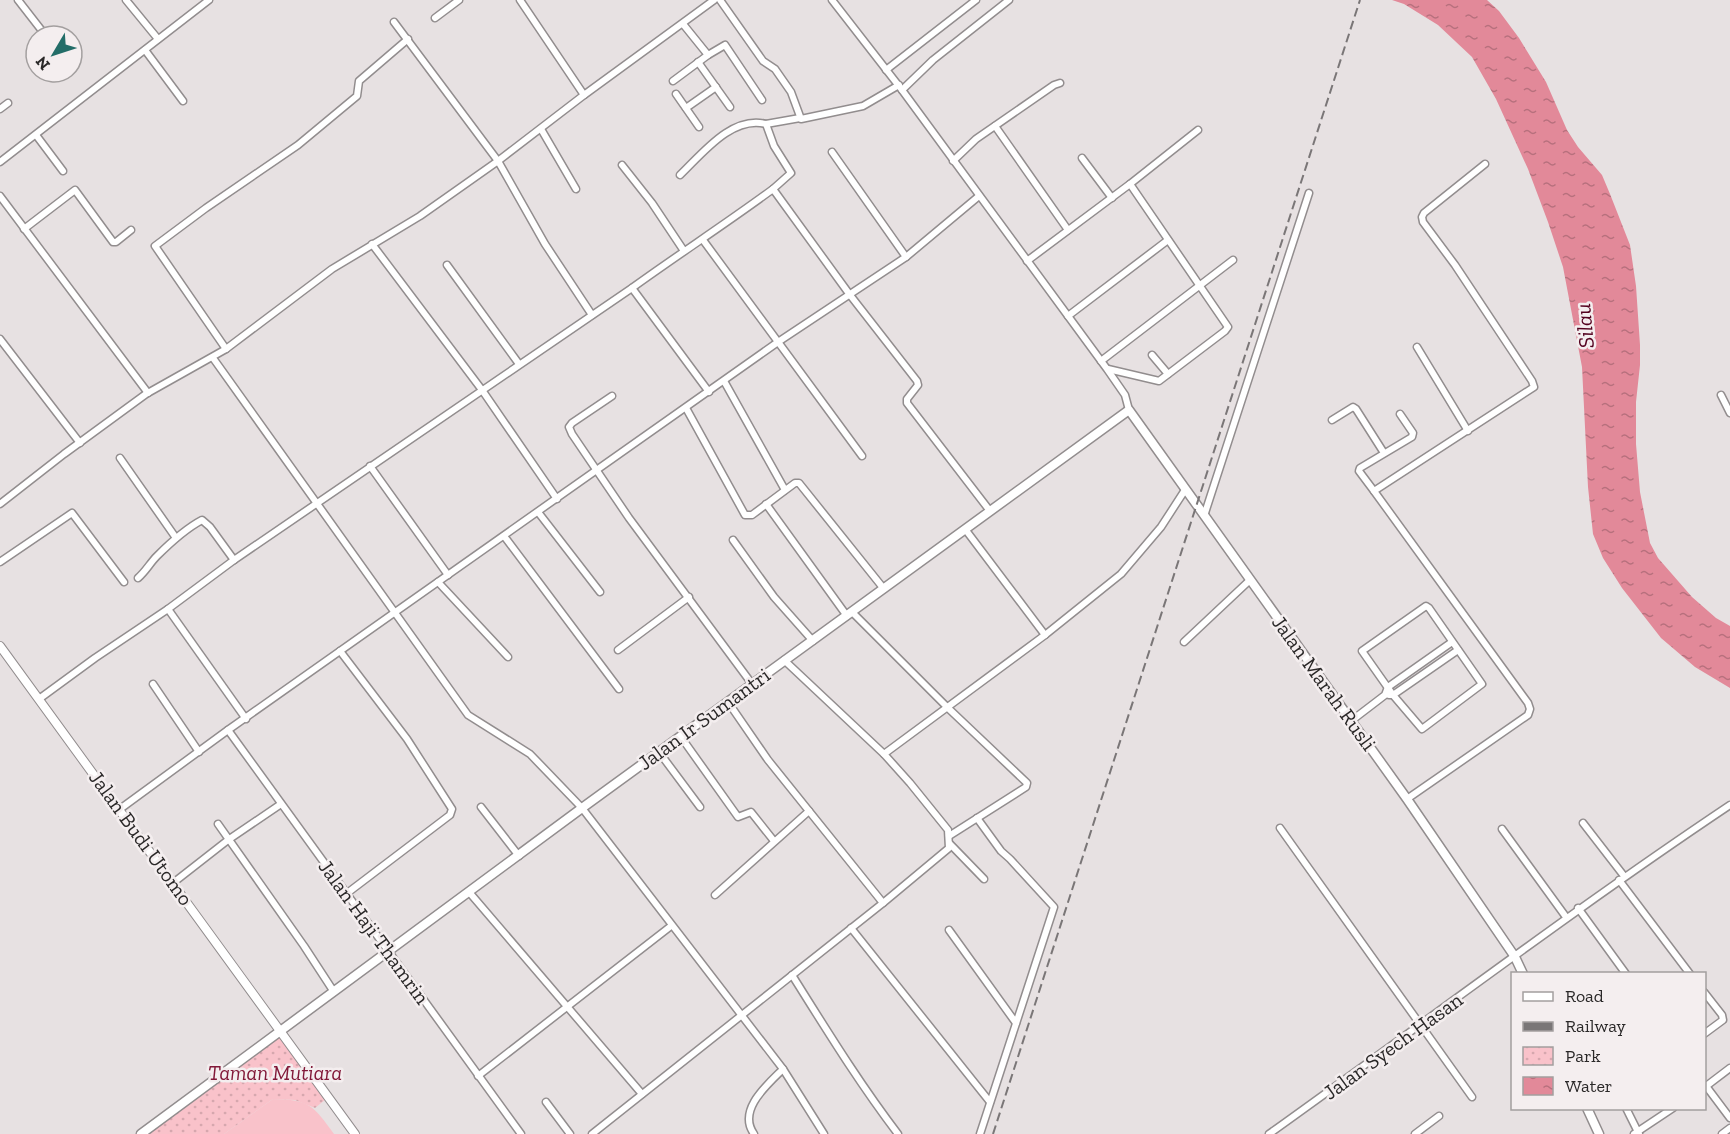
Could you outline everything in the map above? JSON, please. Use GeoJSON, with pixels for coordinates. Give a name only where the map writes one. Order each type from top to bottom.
{"type":"FeatureCollection","features":[{"type":"Feature","properties":{"kind":"main road","name":"Jalan Marah Rusli"},"geometry":{"type":"LineString","coordinates":[[1129,410],[1407,799],[1515,957],[1522,972]]}},
{"type":"Feature","properties":{"kind":"main road","name":"Jalan Ir Sumantri"},"geometry":{"type":"LineString","coordinates":[[141,1134],[582,808],[1129,410]]}},
{"type":"Feature","properties":{"kind":"main road"},"geometry":{"type":"LineString","coordinates":[[1588,1110],[1599,1134]]}},
{"type":"Feature","properties":{"kind":"street"},"geometry":{"type":"LineString","coordinates":[[18,0],[37,24]]}},
{"type":"Feature","properties":{"kind":"street"},"geometry":{"type":"LineString","coordinates":[[126,0],[158,39]]}},
{"type":"Feature","properties":{"kind":"street"},"geometry":{"type":"LineString","coordinates":[[0,162],[209,0]]}},
{"type":"Feature","properties":{"kind":"street"},"geometry":{"type":"LineString","coordinates":[[435,18],[459,0]]}},
{"type":"Feature","properties":{"kind":"street"},"geometry":{"type":"LineString","coordinates":[[520,0],[584,95]]}},
{"type":"Feature","properties":{"kind":"street"},"geometry":{"type":"LineString","coordinates":[[0,504],[148,393],[213,358],[332,269],[420,216],[498,161],[714,0]]}},
{"type":"Feature","properties":{"kind":"street"},"geometry":{"type":"LineString","coordinates":[[720,0],[763,62],[775,69],[791,92],[800,118]]}},
{"type":"Feature","properties":{"kind":"street"},"geometry":{"type":"LineString","coordinates":[[832,0],[900,87],[1107,369],[1125,395],[1129,410]]}},
{"type":"Feature","properties":{"kind":"street"},"geometry":{"type":"LineString","coordinates":[[961,0],[966,8]]}},
{"type":"Feature","properties":{"kind":"street"},"geometry":{"type":"LineString","coordinates":[[886,70],[976,0]]}},
{"type":"Feature","properties":{"kind":"street"},"geometry":{"type":"LineString","coordinates":[[680,175],[716,141],[734,128],[752,123],[766,124],[800,118],[803,120],[835,113],[863,106],[900,87],[1009,0]]}},
{"type":"Feature","properties":{"kind":"street"},"geometry":{"type":"LineString","coordinates":[[394,22],[498,161],[545,244],[592,315]]}},
{"type":"Feature","properties":{"kind":"street"},"geometry":{"type":"LineString","coordinates":[[683,24],[708,55]]}},
{"type":"Feature","properties":{"kind":"street"},"geometry":{"type":"LineString","coordinates":[[226,349],[155,246],[298,145],[357,96],[360,80],[408,39]]}},
{"type":"Feature","properties":{"kind":"street"},"geometry":{"type":"LineString","coordinates":[[673,81],[725,45],[762,100]]}},
{"type":"Feature","properties":{"kind":"street"},"geometry":{"type":"LineString","coordinates":[[145,50],[183,101]]}},
{"type":"Feature","properties":{"kind":"street"},"geometry":{"type":"LineString","coordinates":[[698,62],[730,107]]}},
{"type":"Feature","properties":{"kind":"street"},"geometry":{"type":"LineString","coordinates":[[953,160],[976,139],[1060,83]]}},
{"type":"Feature","properties":{"kind":"street"},"geometry":{"type":"LineString","coordinates":[[686,108],[716,87]]}},
{"type":"Feature","properties":{"kind":"street"},"geometry":{"type":"LineString","coordinates":[[676,94],[699,127]]}},
{"type":"Feature","properties":{"kind":"street"},"geometry":{"type":"LineString","coordinates":[[0,109],[8,103]]}},
{"type":"Feature","properties":{"kind":"street"},"geometry":{"type":"LineString","coordinates":[[39,699],[234,560],[684,250],[703,240],[774,189],[791,173],[774,146],[766,124]]}},
{"type":"Feature","properties":{"kind":"street"},"geometry":{"type":"LineString","coordinates":[[995,126],[1068,230]]}},
{"type":"Feature","properties":{"kind":"street"},"geometry":{"type":"LineString","coordinates":[[541,129],[576,189]]}},
{"type":"Feature","properties":{"kind":"street"},"geometry":{"type":"LineString","coordinates":[[1027,261],[1198,130]]}},
{"type":"Feature","properties":{"kind":"street"},"geometry":{"type":"LineString","coordinates":[[36,135],[63,171]]}},
{"type":"Feature","properties":{"kind":"street"},"geometry":{"type":"LineString","coordinates":[[832,152],[906,257]]}},
{"type":"Feature","properties":{"kind":"street"},"geometry":{"type":"LineString","coordinates":[[1082,158],[1112,198]]}},
{"type":"Feature","properties":{"kind":"street"},"geometry":{"type":"LineString","coordinates":[[1374,492],[1534,387],[1455,265],[1423,222],[1424,213],[1485,164]]}},
{"type":"Feature","properties":{"kind":"street"},"geometry":{"type":"LineString","coordinates":[[622,165],[652,203],[684,250]]}},
{"type":"Feature","properties":{"kind":"street"},"geometry":{"type":"LineString","coordinates":[[1107,369],[1155,382],[1168,375],[1227,329],[1227,324],[1130,184]]}},
{"type":"Feature","properties":{"kind":"street"},"geometry":{"type":"LineString","coordinates":[[774,189],[850,295],[918,384],[907,403],[990,511]]}},
{"type":"Feature","properties":{"kind":"street"},"geometry":{"type":"LineString","coordinates":[[24,229],[75,190],[113,242],[131,230]]}},
{"type":"Feature","properties":{"kind":"street"},"geometry":{"type":"LineString","coordinates":[[1204,517],[1309,193]]}},
{"type":"Feature","properties":{"kind":"street"},"geometry":{"type":"LineString","coordinates":[[0,196],[148,393]]}},
{"type":"Feature","properties":{"kind":"street"},"geometry":{"type":"LineString","coordinates":[[120,809],[228,730],[778,342],[906,257],[979,196]]}},
{"type":"Feature","properties":{"kind":"street"},"geometry":{"type":"LineString","coordinates":[[703,240],[862,456]]}},
{"type":"Feature","properties":{"kind":"street"},"geometry":{"type":"LineString","coordinates":[[1068,316],[1168,240]]}},
{"type":"Feature","properties":{"kind":"street"},"geometry":{"type":"LineString","coordinates":[[372,244],[482,390],[557,499]]}},
{"type":"Feature","properties":{"kind":"street"},"geometry":{"type":"LineString","coordinates":[[1101,361],[1233,260]]}},
{"type":"Feature","properties":{"kind":"street"},"geometry":{"type":"LineString","coordinates":[[447,265],[519,364]]}},
{"type":"Feature","properties":{"kind":"street"},"geometry":{"type":"LineString","coordinates":[[632,288],[709,392]]}},
{"type":"Feature","properties":{"kind":"street"},"geometry":{"type":"LineString","coordinates":[[0,339],[80,443]]}},
{"type":"Feature","properties":{"kind":"street"},"geometry":{"type":"LineString","coordinates":[[1417,347],[1468,431]]}},
{"type":"Feature","properties":{"kind":"street"},"geometry":{"type":"LineString","coordinates":[[1152,355],[1168,375]]}},
{"type":"Feature","properties":{"kind":"street"},"geometry":{"type":"LineString","coordinates":[[213,358],[468,715],[530,754],[582,808],[783,1069],[824,1134]]}},
{"type":"Feature","properties":{"kind":"street"},"geometry":{"type":"LineString","coordinates":[[724,381],[785,490]]}},
{"type":"Feature","properties":{"kind":"street"},"geometry":{"type":"LineString","coordinates":[[1721,395],[1730,413]]}},
{"type":"Feature","properties":{"kind":"street"},"geometry":{"type":"LineString","coordinates":[[612,396],[572,423],[569,427],[572,434],[596,471],[752,684]]}},
{"type":"Feature","properties":{"kind":"street"},"geometry":{"type":"LineString","coordinates":[[1332,420],[1353,407],[1384,453]]}},
{"type":"Feature","properties":{"kind":"street"},"geometry":{"type":"LineString","coordinates":[[686,408],[745,515],[752,515],[795,483],[799,483],[884,589]]}},
{"type":"Feature","properties":{"kind":"street"},"geometry":{"type":"LineString","coordinates":[[1400,414],[1413,433],[1412,437],[1362,466],[1359,471],[1529,705],[1528,715],[1407,799]]}},
{"type":"Feature","properties":{"kind":"street"},"geometry":{"type":"LineString","coordinates":[[120,458],[176,538]]}},
{"type":"Feature","properties":{"kind":"street"},"geometry":{"type":"LineString","coordinates":[[370,466],[448,575]]}},
{"type":"Feature","properties":{"kind":"street"},"geometry":{"type":"LineString","coordinates":[[884,754],[1045,635],[1121,574],[1161,527],[1185,490]]}},
{"type":"Feature","properties":{"kind":"street"},"geometry":{"type":"LineString","coordinates":[[766,504],[850,614],[1027,783],[1026,787],[950,836]]}},
{"type":"Feature","properties":{"kind":"street"},"geometry":{"type":"LineString","coordinates":[[538,512],[600,592]]}},
{"type":"Feature","properties":{"kind":"street"},"geometry":{"type":"LineString","coordinates":[[0,562],[72,513],[124,582]]}},
{"type":"Feature","properties":{"kind":"street"},"geometry":{"type":"LineString","coordinates":[[138,578],[176,538],[200,520],[203,520],[234,560]]}},
{"type":"Feature","properties":{"kind":"street"},"geometry":{"type":"LineString","coordinates":[[965,529],[1045,635]]}},
{"type":"Feature","properties":{"kind":"street"},"geometry":{"type":"LineString","coordinates":[[504,536],[619,689]]}},
{"type":"Feature","properties":{"kind":"street"},"geometry":{"type":"LineString","coordinates":[[733,540],[774,597],[813,641]]}},
{"type":"Feature","properties":{"kind":"street"},"geometry":{"type":"LineString","coordinates":[[1184,642],[1250,580]]}},
{"type":"Feature","properties":{"kind":"street"},"geometry":{"type":"LineString","coordinates":[[438,582],[508,657]]}},
{"type":"Feature","properties":{"kind":"street"},"geometry":{"type":"LineString","coordinates":[[618,650],[689,597]]}},
{"type":"Feature","properties":{"kind":"street"},"geometry":{"type":"LineString","coordinates":[[1424,607],[1429,608],[1458,650],[1482,684],[1423,729],[1419,729],[1389,692],[1362,651],[1424,607]]}},
{"type":"Feature","properties":{"kind":"street"},"geometry":{"type":"LineString","coordinates":[[168,609],[246,719]]}},
{"type":"Feature","properties":{"kind":"street"},"geometry":{"type":"LineString","coordinates":[[1351,721],[1452,642]]}},
{"type":"Feature","properties":{"kind":"street","name":"Jalan Budi Utomo"},"geometry":{"type":"LineString","coordinates":[[0,646],[355,1134]]}},
{"type":"Feature","properties":{"kind":"street"},"geometry":{"type":"LineString","coordinates":[[1389,692],[1458,650]]}},
{"type":"Feature","properties":{"kind":"street"},"geometry":{"type":"LineString","coordinates":[[340,651],[407,739],[452,809],[450,815],[346,894]]}},
{"type":"Feature","properties":{"kind":"street"},"geometry":{"type":"LineString","coordinates":[[592,1134],[600,1132],[642,1094],[883,903],[944,853],[950,844],[948,830],[884,754],[784,660]]}},
{"type":"Feature","properties":{"kind":"street"},"geometry":{"type":"LineString","coordinates":[[153,684],[199,752]]}},
{"type":"Feature","properties":{"kind":"street"},"geometry":{"type":"LineString","coordinates":[[728,702],[768,760],[883,903]]}},
{"type":"Feature","properties":{"kind":"street","name":"Jalan Haji Thamrin"},"geometry":{"type":"LineString","coordinates":[[228,730],[521,1134]]}},
{"type":"Feature","properties":{"kind":"street"},"geometry":{"type":"LineString","coordinates":[[681,737],[738,817],[751,812],[774,841]]}},
{"type":"Feature","properties":{"kind":"street"},"geometry":{"type":"LineString","coordinates":[[659,752],[700,807]]}},
{"type":"Feature","properties":{"kind":"street"},"geometry":{"type":"LineString","coordinates":[[174,883],[228,840],[281,804]]}},
{"type":"Feature","properties":{"kind":"street","name":"Jalan Syech Hasan"},"geometry":{"type":"LineString","coordinates":[[1269,1134],[1420,1027],[1578,908],[1730,805]]}},
{"type":"Feature","properties":{"kind":"street"},"geometry":{"type":"LineString","coordinates":[[481,807],[519,856]]}},
{"type":"Feature","properties":{"kind":"street"},"geometry":{"type":"LineString","coordinates":[[715,895],[809,811]]}},
{"type":"Feature","properties":{"kind":"street"},"geometry":{"type":"LineString","coordinates":[[977,818],[1001,851],[1054,907],[980,1134]]}},
{"type":"Feature","properties":{"kind":"street"},"geometry":{"type":"LineString","coordinates":[[1583,823],[1689,972]]}},
{"type":"Feature","properties":{"kind":"street"},"geometry":{"type":"LineString","coordinates":[[218,824],[334,992]]}},
{"type":"Feature","properties":{"kind":"street"},"geometry":{"type":"LineString","coordinates":[[1280,828],[1472,1097]]}},
{"type":"Feature","properties":{"kind":"street"},"geometry":{"type":"LineString","coordinates":[[1503,829],[1566,917]]}},
{"type":"Feature","properties":{"kind":"street"},"geometry":{"type":"LineString","coordinates":[[950,844],[984,879]]}},
{"type":"Feature","properties":{"kind":"street"},"geometry":{"type":"LineString","coordinates":[[470,892],[642,1094]]}},
{"type":"Feature","properties":{"kind":"street"},"geometry":{"type":"LineString","coordinates":[[1578,908],[1625,972]]}},
{"type":"Feature","properties":{"kind":"street"},"geometry":{"type":"LineString","coordinates":[[478,1076],[671,926]]}},
{"type":"Feature","properties":{"kind":"street"},"geometry":{"type":"LineString","coordinates":[[851,928],[990,1102]]}},
{"type":"Feature","properties":{"kind":"street"},"geometry":{"type":"LineString","coordinates":[[949,930],[1016,1023]]}},
{"type":"Feature","properties":{"kind":"street"},"geometry":{"type":"LineString","coordinates":[[792,975],[839,1051],[898,1134]]}},
{"type":"Feature","properties":{"kind":"street"},"geometry":{"type":"LineString","coordinates":[[1706,995],[1722,1015],[1723,1020],[1706,1033]]}},
{"type":"Feature","properties":{"kind":"street"},"geometry":{"type":"LineString","coordinates":[[1706,1086],[1730,1068]]}},
{"type":"Feature","properties":{"kind":"street"},"geometry":{"type":"LineString","coordinates":[[754,1134],[748,1121],[755,1100],[783,1069]]}},
{"type":"Feature","properties":{"kind":"street"},"geometry":{"type":"LineString","coordinates":[[1706,1088],[1730,1118]]}},
{"type":"Feature","properties":{"kind":"street"},"geometry":{"type":"LineString","coordinates":[[546,1102],[570,1134]]}},
{"type":"Feature","properties":{"kind":"street"},"geometry":{"type":"LineString","coordinates":[[1627,1110],[1637,1133],[1670,1110]]}},
{"type":"Feature","properties":{"kind":"street"},"geometry":{"type":"LineString","coordinates":[[1414,1134],[1439,1116]]}},
{"type":"Feature","properties":{"kind":"street"},"geometry":{"type":"LineString","coordinates":[[1722,1134],[1730,1128]]}},
{"type":"Feature","properties":{"kind":"green space","name":"Taman Mutiara"},"geometry":{"type":"Polygon","coordinates":[[[281,1036],[326,1099],[315,1108],[295,1100],[273,1099],[224,1134],[148,1134],[281,1036]]]}},
{"type":"Feature","properties":{"kind":"green space"},"geometry":{"type":"Polygon","coordinates":[[[273,1099],[295,1101],[310,1106],[321,1116],[334,1134],[224,1134],[273,1099]]]}},
{"type":"Feature","properties":{"kind":"water","name":"Silau"},"geometry":{"type":"Polygon","coordinates":[[[1392,0],[1487,0],[1499,11],[1519,38],[1546,82],[1567,130],[1602,175],[1630,245],[1636,286],[1640,365],[1636,402],[1636,444],[1640,492],[1650,543],[1658,558],[1692,597],[1716,618],[1730,626],[1730,688],[1695,667],[1661,638],[1622,588],[1603,558],[1593,534],[1588,487],[1582,367],[1563,267],[1528,169],[1496,99],[1472,57],[1438,25],[1404,4],[1392,0]]]}},
{"type":"Feature","properties":{"kind":"railway"},"geometry":{"type":"LineString","coordinates":[[993,1134],[1360,0]]}}]}
